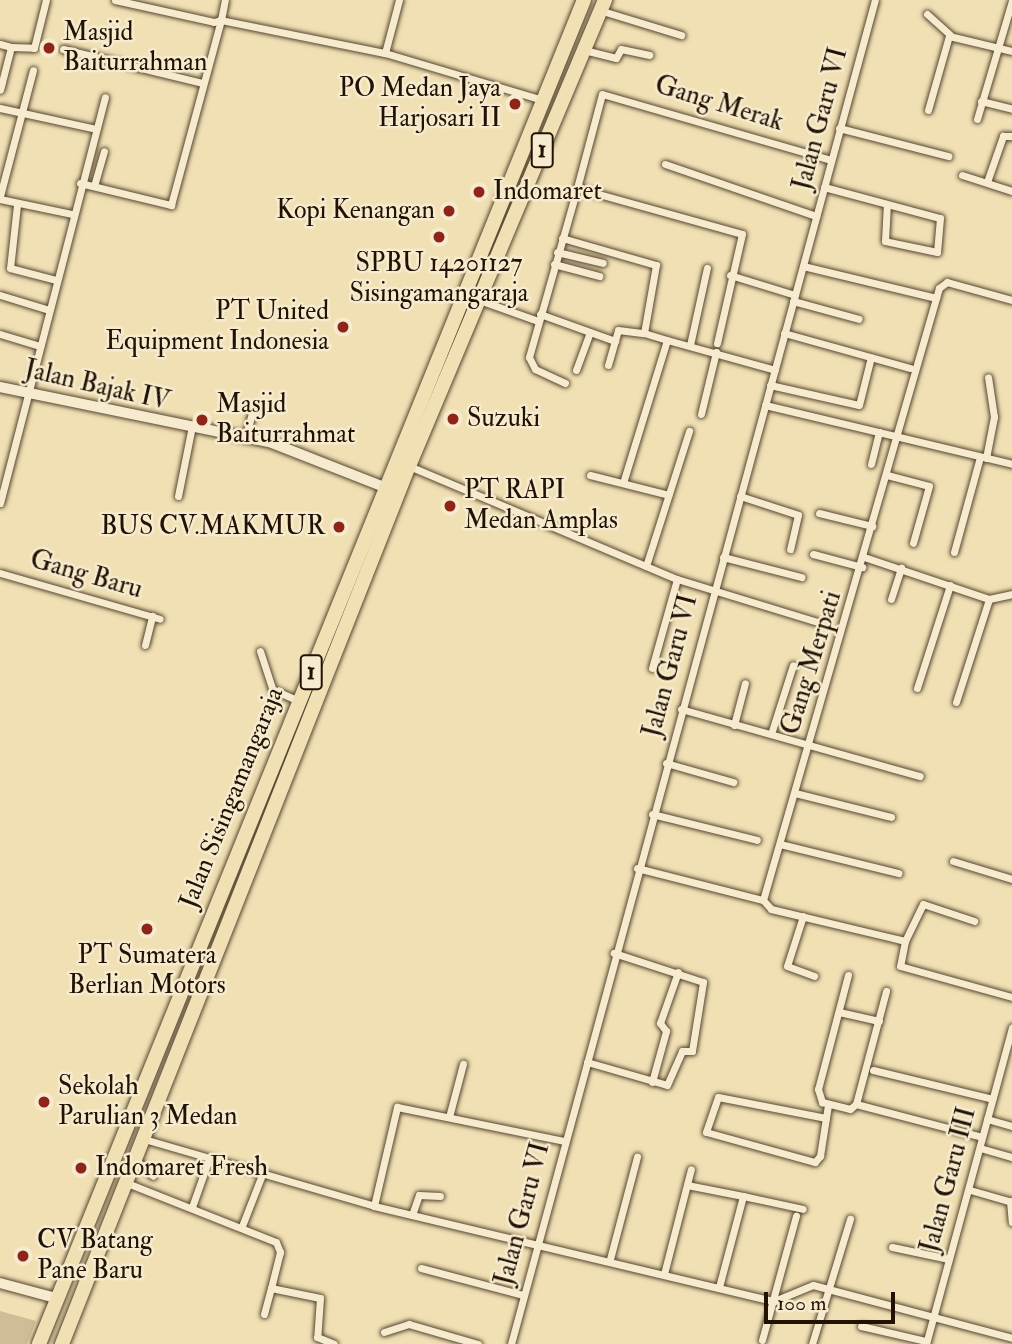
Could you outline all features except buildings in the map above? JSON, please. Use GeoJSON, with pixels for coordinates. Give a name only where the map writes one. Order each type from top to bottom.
{"type":"FeatureCollection","features":[{"type":"Feature","properties":{"kind":"highway","name":"Jalan Sisingamangaraja"},"geometry":{"type":"LineString","coordinates":[[39,1344],[384,487],[584,0]]}},
{"type":"Feature","properties":{"kind":"highway","name":"Jalan Sisingamangaraja"},"geometry":{"type":"LineString","coordinates":[[62,1344],[409,466],[602,5]]}},
{"type":"Feature","properties":{"kind":"street"},"geometry":{"type":"LineString","coordinates":[[0,44],[34,48],[46,0]]}},
{"type":"Feature","properties":{"kind":"street"},"geometry":{"type":"LineString","coordinates":[[115,0],[385,53],[543,100]]}},
{"type":"Feature","properties":{"kind":"street"},"geometry":{"type":"LineString","coordinates":[[80,183],[170,206],[225,0]]}},
{"type":"Feature","properties":{"kind":"street"},"geometry":{"type":"LineString","coordinates":[[385,53],[399,0]]}},
{"type":"Feature","properties":{"kind":"street","name":"Jalan Garu VI"},"geometry":{"type":"LineString","coordinates":[[510,1344],[637,868],[875,0]]}},
{"type":"Feature","properties":{"kind":"street"},"geometry":{"type":"LineString","coordinates":[[977,119],[996,47],[1012,1]]}},
{"type":"Feature","properties":{"kind":"street"},"geometry":{"type":"LineString","coordinates":[[602,5],[681,35]]}},
{"type":"Feature","properties":{"kind":"street"},"geometry":{"type":"LineString","coordinates":[[927,14],[950,35],[1012,51]]}},
{"type":"Feature","properties":{"kind":"street"},"geometry":{"type":"LineString","coordinates":[[928,110],[950,35]]}},
{"type":"Feature","properties":{"kind":"street"},"geometry":{"type":"LineString","coordinates":[[0,90],[12,47]]}},
{"type":"Feature","properties":{"kind":"street"},"geometry":{"type":"LineString","coordinates":[[583,50],[616,58],[621,48],[649,55]]}},
{"type":"Feature","properties":{"kind":"street"},"geometry":{"type":"LineString","coordinates":[[63,49],[202,83]]}},
{"type":"Feature","properties":{"kind":"street"},"geometry":{"type":"LineString","coordinates":[[33,70],[0,198],[17,205],[72,214]]}},
{"type":"Feature","properties":{"kind":"street","name":"Gang Merak"},"geometry":{"type":"LineString","coordinates":[[577,188],[602,94],[636,100],[830,160]]}},
{"type":"Feature","properties":{"kind":"street"},"geometry":{"type":"LineString","coordinates":[[0,503],[80,183],[105,97]]}},
{"type":"Feature","properties":{"kind":"street"},"geometry":{"type":"LineString","coordinates":[[981,102],[1012,109]]}},
{"type":"Feature","properties":{"kind":"street"},"geometry":{"type":"LineString","coordinates":[[0,107],[96,129]]}},
{"type":"Feature","properties":{"kind":"street"},"geometry":{"type":"LineString","coordinates":[[839,128],[948,156]]}},
{"type":"Feature","properties":{"kind":"street"},"geometry":{"type":"LineString","coordinates":[[987,182],[1003,136],[1012,136]]}},
{"type":"Feature","properties":{"kind":"street"},"geometry":{"type":"LineString","coordinates":[[94,186],[104,151]]}},
{"type":"Feature","properties":{"kind":"street"},"geometry":{"type":"LineString","coordinates":[[665,164],[816,216]]}},
{"type":"Feature","properties":{"kind":"street"},"geometry":{"type":"LineString","coordinates":[[962,175],[1012,191]]}},
{"type":"Feature","properties":{"kind":"street"},"geometry":{"type":"LineString","coordinates":[[824,187],[940,218],[937,252],[885,241],[887,205]]}},
{"type":"Feature","properties":{"kind":"street"},"geometry":{"type":"LineString","coordinates":[[565,383],[530,362],[539,317],[577,188],[742,234],[730,275],[717,348],[701,414]]}},
{"type":"Feature","properties":{"kind":"street"},"geometry":{"type":"LineString","coordinates":[[17,205],[10,267],[56,280]]}},
{"type":"Feature","properties":{"kind":"street"},"geometry":{"type":"LineString","coordinates":[[562,238],[656,265],[643,333]]}},
{"type":"Feature","properties":{"kind":"street"},"geometry":{"type":"LineString","coordinates":[[557,252],[603,263]]}},
{"type":"Feature","properties":{"kind":"street"},"geometry":{"type":"LineString","coordinates":[[554,264],[599,276]]}},
{"type":"Feature","properties":{"kind":"street"},"geometry":{"type":"LineString","coordinates":[[803,266],[936,298],[947,282],[1012,300]]}},
{"type":"Feature","properties":{"kind":"street"},"geometry":{"type":"LineString","coordinates":[[690,345],[707,268]]}},
{"type":"Feature","properties":{"kind":"street"},"geometry":{"type":"LineString","coordinates":[[730,275],[859,319]]}},
{"type":"Feature","properties":{"kind":"street"},"geometry":{"type":"LineString","coordinates":[[0,295],[49,310]]}},
{"type":"Feature","properties":{"kind":"street","name":"Gang Merpati"},"geometry":{"type":"LineString","coordinates":[[762,900],[862,567],[936,298]]}},
{"type":"Feature","properties":{"kind":"street"},"geometry":{"type":"LineString","coordinates":[[479,300],[615,341]]}},
{"type":"Feature","properties":{"kind":"street"},"geometry":{"type":"LineString","coordinates":[[608,365],[615,341],[623,328],[690,345],[717,348],[775,370]]}},
{"type":"Feature","properties":{"kind":"street"},"geometry":{"type":"LineString","coordinates":[[576,370],[590,332]]}},
{"type":"Feature","properties":{"kind":"street"},"geometry":{"type":"LineString","coordinates":[[785,333],[910,368]]}},
{"type":"Feature","properties":{"kind":"street"},"geometry":{"type":"LineString","coordinates":[[0,334],[40,346]]}},
{"type":"Feature","properties":{"kind":"street"},"geometry":{"type":"LineString","coordinates":[[624,480],[667,340]]}},
{"type":"Feature","properties":{"kind":"street"},"geometry":{"type":"LineString","coordinates":[[770,385],[859,405],[871,357]]}},
{"type":"Feature","properties":{"kind":"street"},"geometry":{"type":"LineString","coordinates":[[954,552],[994,417],[988,377]]}},
{"type":"Feature","properties":{"kind":"street","name":"Jalan Bajak IV"},"geometry":{"type":"LineString","coordinates":[[0,387],[191,431],[244,442],[287,447],[384,487]]}},
{"type":"Feature","properties":{"kind":"street"},"geometry":{"type":"LineString","coordinates":[[765,405],[1012,464]]}},
{"type":"Feature","properties":{"kind":"street"},"geometry":{"type":"LineString","coordinates":[[244,442],[253,409]]}},
{"type":"Feature","properties":{"kind":"street"},"geometry":{"type":"LineString","coordinates":[[178,496],[191,431]]}},
{"type":"Feature","properties":{"kind":"street"},"geometry":{"type":"LineString","coordinates":[[646,566],[689,431]]}},
{"type":"Feature","properties":{"kind":"street"},"geometry":{"type":"LineString","coordinates":[[871,464],[879,432]]}},
{"type":"Feature","properties":{"kind":"street"},"geometry":{"type":"LineString","coordinates":[[409,466],[677,579],[713,592],[818,621]]}},
{"type":"Feature","properties":{"kind":"street"},"geometry":{"type":"LineString","coordinates":[[590,475],[624,480],[669,495]]}},
{"type":"Feature","properties":{"kind":"street"},"geometry":{"type":"LineString","coordinates":[[887,475],[929,486],[913,543]]}},
{"type":"Feature","properties":{"kind":"street"},"geometry":{"type":"LineString","coordinates":[[740,496],[798,515],[790,549]]}},
{"type":"Feature","properties":{"kind":"street"},"geometry":{"type":"LineString","coordinates":[[819,513],[872,526]]}},
{"type":"Feature","properties":{"kind":"street"},"geometry":{"type":"LineString","coordinates":[[813,554],[862,567]]}},
{"type":"Feature","properties":{"kind":"street"},"geometry":{"type":"LineString","coordinates":[[723,557],[801,577]]}},
{"type":"Feature","properties":{"kind":"street"},"geometry":{"type":"LineString","coordinates":[[864,557],[989,599],[1012,594]]}},
{"type":"Feature","properties":{"kind":"street"},"geometry":{"type":"LineString","coordinates":[[891,599],[901,568]]}},
{"type":"Feature","properties":{"kind":"street","name":"Gang Baru"},"geometry":{"type":"LineString","coordinates":[[0,573],[160,619]]}},
{"type":"Feature","properties":{"kind":"street"},"geometry":{"type":"LineString","coordinates":[[652,668],[677,579]]}},
{"type":"Feature","properties":{"kind":"street"},"geometry":{"type":"LineString","coordinates":[[917,688],[950,585]]}},
{"type":"Feature","properties":{"kind":"street"},"geometry":{"type":"LineString","coordinates":[[956,702],[989,599]]}},
{"type":"Feature","properties":{"kind":"street"},"geometry":{"type":"LineString","coordinates":[[145,645],[152,616]]}},
{"type":"Feature","properties":{"kind":"street"},"geometry":{"type":"LineString","coordinates":[[260,651],[272,689],[299,701]]}},
{"type":"Feature","properties":{"kind":"street"},"geometry":{"type":"LineString","coordinates":[[771,734],[793,665]]}},
{"type":"Feature","properties":{"kind":"street"},"geometry":{"type":"LineString","coordinates":[[734,724],[745,683]]}},
{"type":"Feature","properties":{"kind":"street"},"geometry":{"type":"LineString","coordinates":[[681,709],[920,776]]}},
{"type":"Feature","properties":{"kind":"street"},"geometry":{"type":"LineString","coordinates":[[666,763],[733,782]]}},
{"type":"Feature","properties":{"kind":"street"},"geometry":{"type":"LineString","coordinates":[[795,793],[891,817]]}},
{"type":"Feature","properties":{"kind":"street"},"geometry":{"type":"LineString","coordinates":[[652,814],[757,840]]}},
{"type":"Feature","properties":{"kind":"street"},"geometry":{"type":"LineString","coordinates":[[780,844],[898,873]]}},
{"type":"Feature","properties":{"kind":"street"},"geometry":{"type":"LineString","coordinates":[[953,861],[1012,879]]}},
{"type":"Feature","properties":{"kind":"street"},"geometry":{"type":"LineString","coordinates":[[637,868],[762,900],[771,909],[905,942]]}},
{"type":"Feature","properties":{"kind":"street"},"geometry":{"type":"LineString","coordinates":[[974,921],[922,904],[905,942],[900,966],[1012,997]]}},
{"type":"Feature","properties":{"kind":"street"},"geometry":{"type":"LineString","coordinates":[[803,916],[787,966],[814,976]]}},
{"type":"Feature","properties":{"kind":"street"},"geometry":{"type":"LineString","coordinates":[[587,1062],[652,1082],[672,1083],[681,1052],[692,1051],[704,982],[614,953]]}},
{"type":"Feature","properties":{"kind":"street"},"geometry":{"type":"LineString","coordinates":[[652,1082],[666,1031],[660,1023],[678,972]]}},
{"type":"Feature","properties":{"kind":"street"},"geometry":{"type":"LineString","coordinates":[[826,1118],[718,1097],[706,1132],[809,1163],[820,1156],[826,1118],[828,1105],[818,1089],[848,975]]}},
{"type":"Feature","properties":{"kind":"street"},"geometry":{"type":"LineString","coordinates":[[856,1104],[886,991]]}},
{"type":"Feature","properties":{"kind":"street"},"geometry":{"type":"LineString","coordinates":[[839,1012],[879,1021]]}},
{"type":"Feature","properties":{"kind":"street","name":"Jalan Garu III"},"geometry":{"type":"LineString","coordinates":[[926,1343],[970,1190],[1012,1027]]}},
{"type":"Feature","properties":{"kind":"street"},"geometry":{"type":"LineString","coordinates":[[449,1117],[463,1064]]}},
{"type":"Feature","properties":{"kind":"street"},"geometry":{"type":"LineString","coordinates":[[873,1070],[993,1099]]}},
{"type":"Feature","properties":{"kind":"street"},"geometry":{"type":"LineString","coordinates":[[828,1105],[856,1104],[982,1138]]}},
{"type":"Feature","properties":{"kind":"street"},"geometry":{"type":"LineString","coordinates":[[374,1206],[395,1109],[449,1117],[564,1141]]}},
{"type":"Feature","properties":{"kind":"street"},"geometry":{"type":"LineString","coordinates":[[987,1119],[1012,1126]]}},
{"type":"Feature","properties":{"kind":"street"},"geometry":{"type":"LineString","coordinates":[[144,1139],[209,1159],[263,1171],[374,1206],[538,1241],[774,1301],[804,1286],[827,1287],[934,1312],[1006,1339]]}},
{"type":"Feature","properties":{"kind":"street"},"geometry":{"type":"LineString","coordinates":[[980,1148],[1012,1157]]}},
{"type":"Feature","properties":{"kind":"street"},"geometry":{"type":"LineString","coordinates":[[610,1259],[638,1157]]}},
{"type":"Feature","properties":{"kind":"street"},"geometry":{"type":"LineString","coordinates":[[192,1208],[209,1159]]}},
{"type":"Feature","properties":{"kind":"street"},"geometry":{"type":"LineString","coordinates":[[136,1160],[153,1177]]}},
{"type":"Feature","properties":{"kind":"street"},"geometry":{"type":"LineString","coordinates":[[664,1274],[691,1169]]}},
{"type":"Feature","properties":{"kind":"street"},"geometry":{"type":"LineString","coordinates":[[242,1226],[263,1171]]}},
{"type":"Feature","properties":{"kind":"street"},"geometry":{"type":"LineString","coordinates":[[127,1183],[242,1226],[279,1246],[264,1314]]}},
{"type":"Feature","properties":{"kind":"street"},"geometry":{"type":"LineString","coordinates":[[687,1185],[803,1209]]}},
{"type":"Feature","properties":{"kind":"street"},"geometry":{"type":"LineString","coordinates":[[970,1190],[1011,1201],[1012,1222]]}},
{"type":"Feature","properties":{"kind":"street"},"geometry":{"type":"LineString","coordinates":[[412,1215],[419,1195],[440,1196]]}},
{"type":"Feature","properties":{"kind":"street"},"geometry":{"type":"LineString","coordinates":[[719,1287],[743,1196]]}},
{"type":"Feature","properties":{"kind":"street"},"geometry":{"type":"LineString","coordinates":[[762,1340],[796,1216]]}},
{"type":"Feature","properties":{"kind":"street"},"geometry":{"type":"LineString","coordinates":[[811,1344],[850,1219]]}},
{"type":"Feature","properties":{"kind":"street"},"geometry":{"type":"LineString","coordinates":[[892,1247],[949,1259]]}},
{"type":"Feature","properties":{"kind":"street"},"geometry":{"type":"LineString","coordinates":[[421,1268],[523,1295]]}},
{"type":"Feature","properties":{"kind":"street"},"geometry":{"type":"LineString","coordinates":[[0,1283],[56,1298]]}},
{"type":"Feature","properties":{"kind":"street"},"geometry":{"type":"LineString","coordinates":[[271,1288],[323,1300],[317,1337],[334,1344]]}},
{"type":"Feature","properties":{"kind":"street"},"geometry":{"type":"LineString","coordinates":[[384,1332],[409,1324],[478,1344]]}},
{"type":"Feature","properties":{"kind":"street"},"geometry":{"type":"LineString","coordinates":[[861,1326],[926,1343]]}},
{"type":"Feature","properties":{"kind":"shaded area"},"geometry":{"type":"Polygon","coordinates":[[[0,1311],[36,1321],[27,1344],[0,1344],[0,1311]]]}},
{"type":"Feature","properties":{"kind":"place","name":"Masjid Baiturrahman"},"geometry":{"type":"Point","coordinates":[49,48]}},
{"type":"Feature","properties":{"kind":"place","name":"PO Medan Jaya Harjosari II"},"geometry":{"type":"Point","coordinates":[515,104]}},
{"type":"Feature","properties":{"kind":"place","name":"Indomaret"},"geometry":{"type":"Point","coordinates":[479,192]}},
{"type":"Feature","properties":{"kind":"place","name":"Kopi Kenangan"},"geometry":{"type":"Point","coordinates":[449,211]}},
{"type":"Feature","properties":{"kind":"place","name":"SPBU 14201127 Sisingamangaraja"},"geometry":{"type":"Point","coordinates":[439,237]}},
{"type":"Feature","properties":{"kind":"place","name":"PT United Equipment Indonesia"},"geometry":{"type":"Point","coordinates":[343,327]}},
{"type":"Feature","properties":{"kind":"place","name":"Suzuki"},"geometry":{"type":"Point","coordinates":[453,419]}},
{"type":"Feature","properties":{"kind":"place","name":"Masjid Baiturrahmat"},"geometry":{"type":"Point","coordinates":[202,420]}},
{"type":"Feature","properties":{"kind":"place","name":"PT RAPI Medan Amplas"},"geometry":{"type":"Point","coordinates":[450,506]}},
{"type":"Feature","properties":{"kind":"place","name":"BUS CV.MAKMUR"},"geometry":{"type":"Point","coordinates":[339,527]}},
{"type":"Feature","properties":{"kind":"place","name":"PT Sumatera Berlian Motors"},"geometry":{"type":"Point","coordinates":[147,929]}},
{"type":"Feature","properties":{"kind":"place","name":"Sekolah Parulian 3 Medan"},"geometry":{"type":"Point","coordinates":[44,1102]}},
{"type":"Feature","properties":{"kind":"place","name":"Indomaret Fresh"},"geometry":{"type":"Point","coordinates":[81,1168]}},
{"type":"Feature","properties":{"kind":"place","name":"CV Batang Pane Baru"},"geometry":{"type":"Point","coordinates":[23,1256]}}]}
